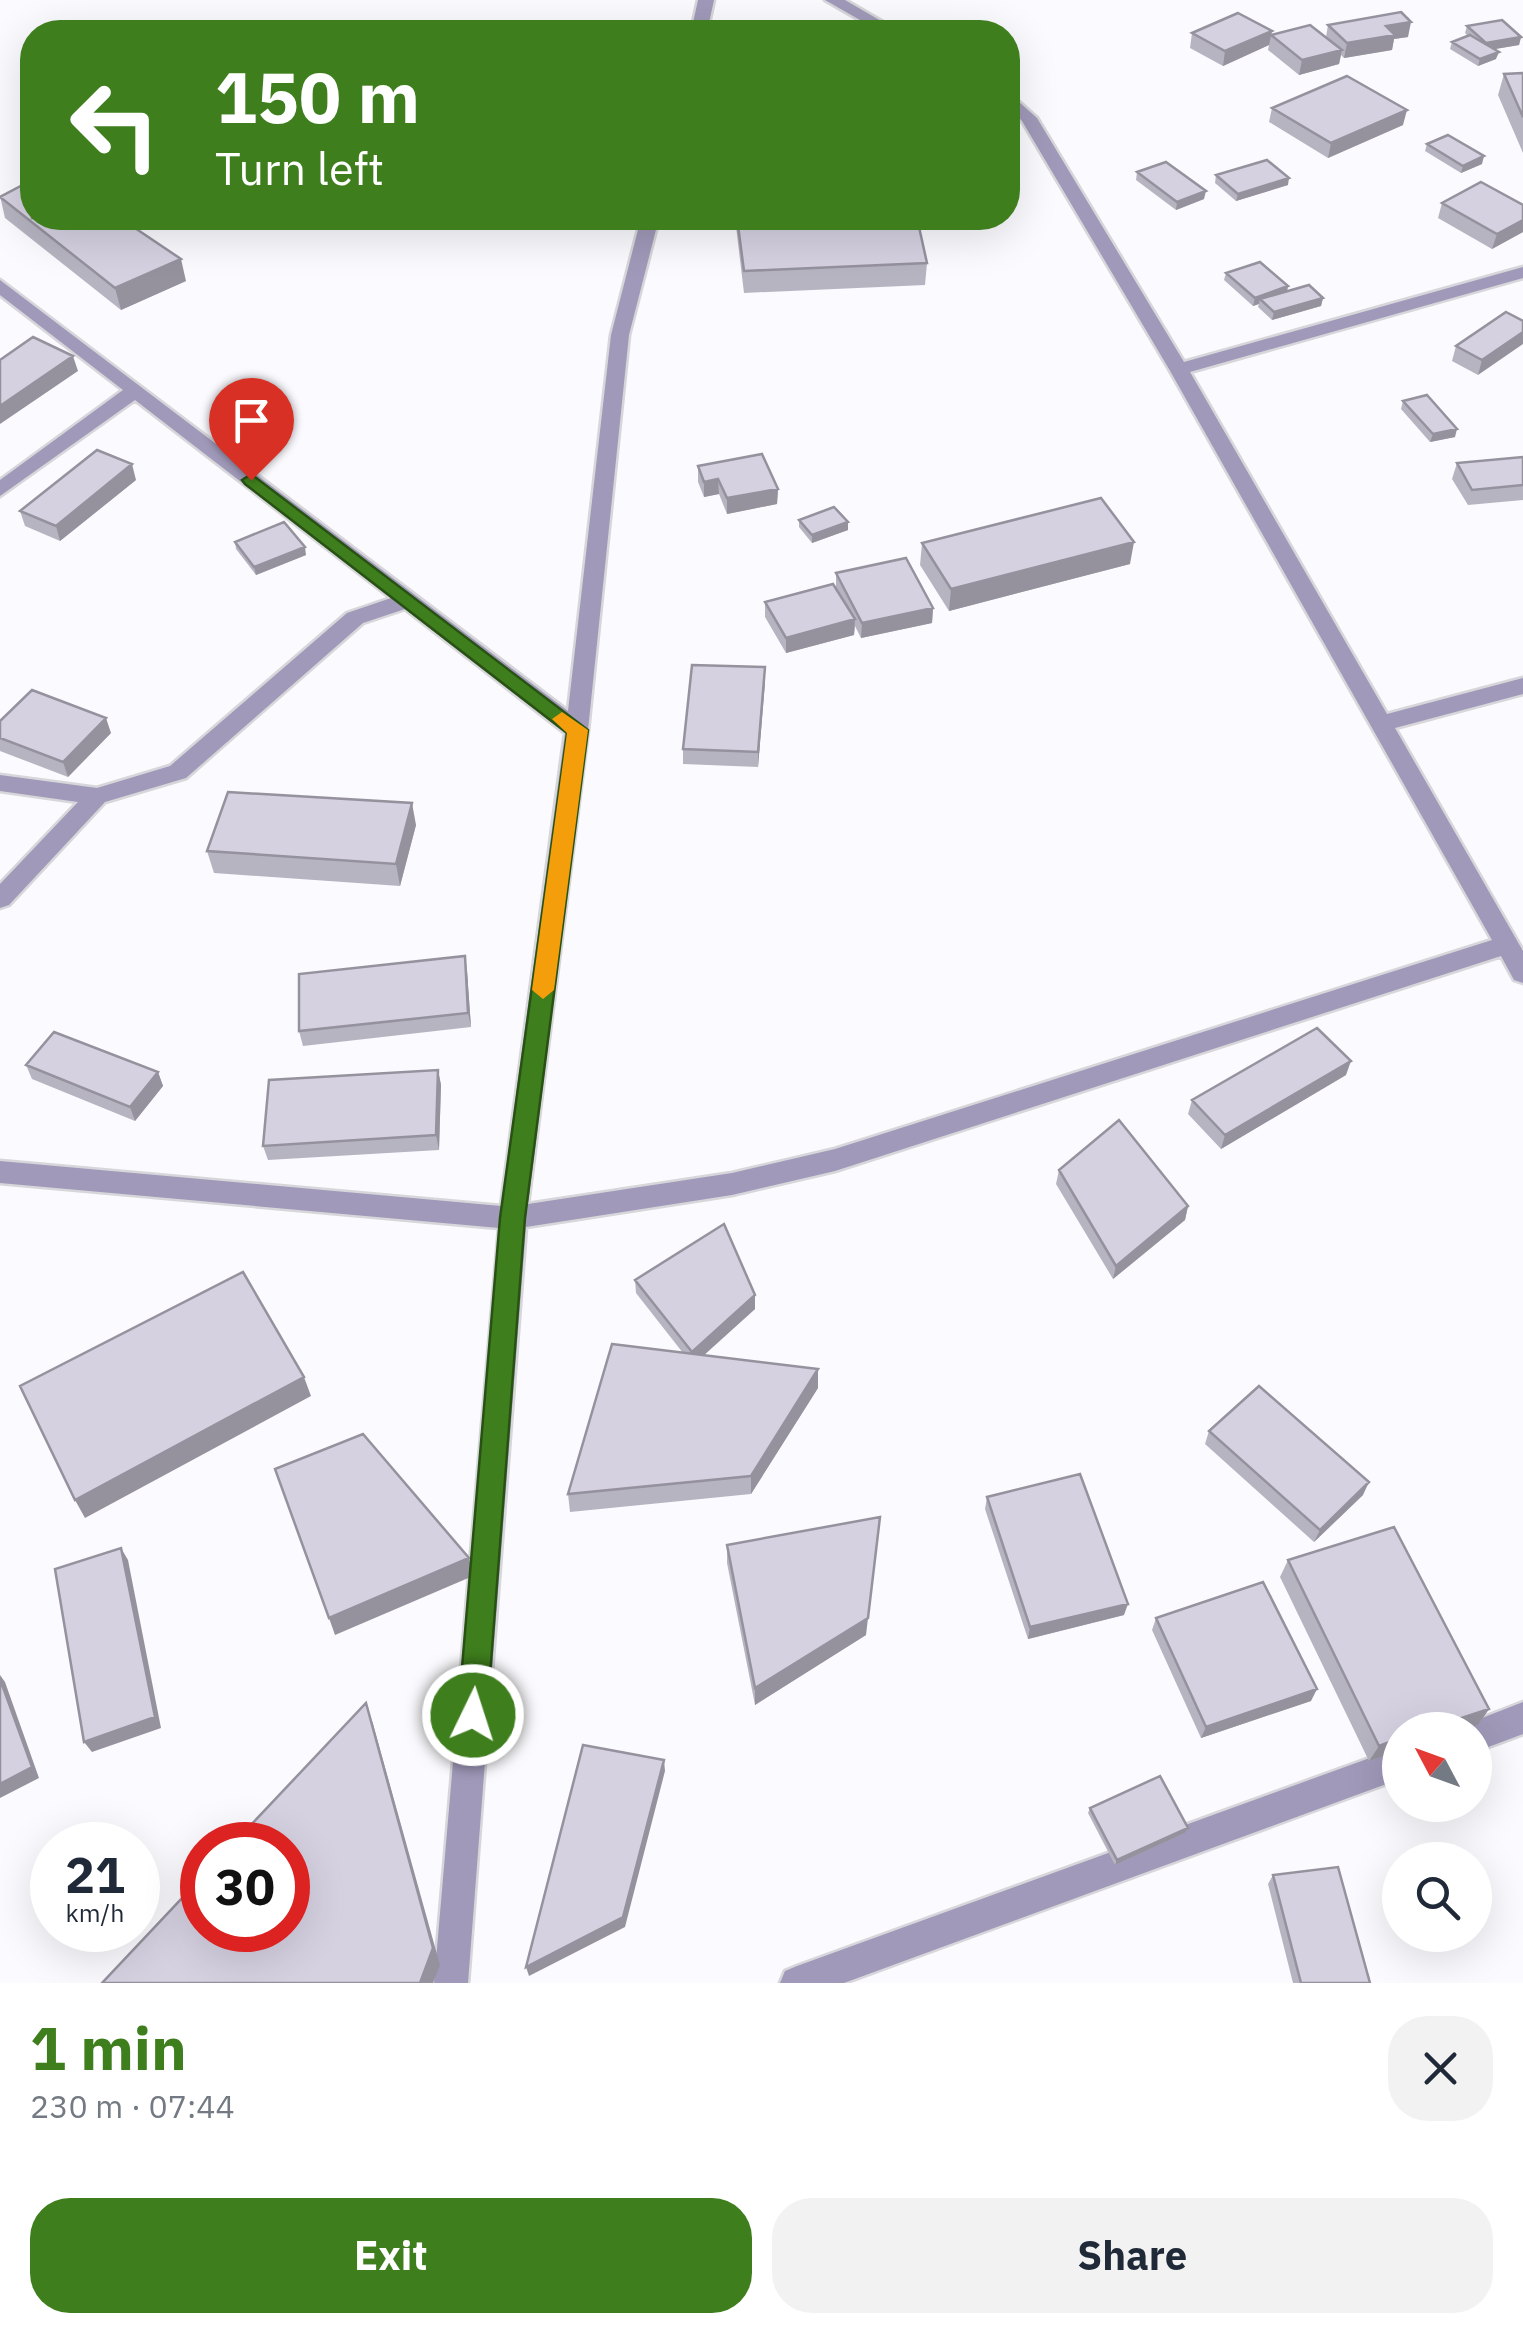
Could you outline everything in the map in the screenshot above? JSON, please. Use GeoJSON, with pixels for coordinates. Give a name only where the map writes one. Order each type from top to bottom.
{"type":"FeatureCollection","features":[{"type":"Feature","properties":{"kind":"street"},"geometry":{"type":"LineString","coordinates":[[833,0],[870,20]]}},
{"type":"Feature","properties":{"kind":"street"},"geometry":{"type":"LineString","coordinates":[[1020,109],[1179,369],[1523,973]]}},
{"type":"Feature","properties":{"kind":"street"},"geometry":{"type":"LineString","coordinates":[[451,1983],[513,1218],[577,730],[620,335],[647,230]]}},
{"type":"Feature","properties":{"kind":"street"},"geometry":{"type":"LineString","coordinates":[[1179,369],[1523,272]]}},
{"type":"Feature","properties":{"kind":"street"},"geometry":{"type":"LineString","coordinates":[[0,286],[577,730]]}},
{"type":"Feature","properties":{"kind":"street"},"geometry":{"type":"LineString","coordinates":[[0,490],[136,390]]}},
{"type":"Feature","properties":{"kind":"street"},"geometry":{"type":"LineString","coordinates":[[0,783],[97,796],[178,772],[356,618],[408,600]]}},
{"type":"Feature","properties":{"kind":"street"},"geometry":{"type":"LineString","coordinates":[[1380,724],[1523,686]]}},
{"type":"Feature","properties":{"kind":"street"},"geometry":{"type":"LineString","coordinates":[[0,899],[97,796]]}},
{"type":"Feature","properties":{"kind":"street"},"geometry":{"type":"LineString","coordinates":[[0,1172],[513,1218],[732,1184],[835,1160],[1505,945]]}},
{"type":"Feature","properties":{"kind":"street"},"geometry":{"type":"LineString","coordinates":[[1492,1730],[1523,1718]]}},
{"type":"Feature","properties":{"kind":"street"},"geometry":{"type":"LineString","coordinates":[[796,1983],[1382,1770]]}},
{"type":"Feature","properties":{"kind":"building"},"geometry":{"type":"Polygon","coordinates":[[[1401,12],[1411,22],[1386,26],[1395,35],[1347,43],[1328,25],[1401,12]]]}},
{"type":"Feature","properties":{"kind":"building"},"geometry":{"type":"Polygon","coordinates":[[[1238,13],[1272,31],[1225,51],[1192,33],[1238,13]]]}},
{"type":"Feature","properties":{"kind":"building"},"geometry":{"type":"Polygon","coordinates":[[[1502,20],[1521,37],[1486,43],[1467,26],[1502,20]]]}},
{"type":"Feature","properties":{"kind":"building"},"geometry":{"type":"Polygon","coordinates":[[[1310,25],[1342,50],[1302,60],[1271,35],[1310,25]]]}},
{"type":"Feature","properties":{"kind":"building"},"geometry":{"type":"Polygon","coordinates":[[[1470,35],[1499,52],[1480,59],[1452,42],[1470,35]]]}},
{"type":"Feature","properties":{"kind":"building"},"geometry":{"type":"Polygon","coordinates":[[[1523,73],[1523,117],[1504,74],[1523,73]]]}},
{"type":"Feature","properties":{"kind":"building"},"geometry":{"type":"Polygon","coordinates":[[[1347,76],[1407,110],[1331,143],[1272,108],[1347,76]]]}},
{"type":"Feature","properties":{"kind":"building"},"geometry":{"type":"Polygon","coordinates":[[[1448,135],[1484,156],[1463,166],[1427,144],[1448,135]]]}},
{"type":"Feature","properties":{"kind":"building"},"geometry":{"type":"Polygon","coordinates":[[[1267,160],[1289,178],[1238,194],[1216,175],[1267,160]]]}},
{"type":"Feature","properties":{"kind":"building"},"geometry":{"type":"Polygon","coordinates":[[[1166,162],[1206,191],[1177,202],[1137,172],[1166,162]]]}},
{"type":"Feature","properties":{"kind":"building"},"geometry":{"type":"Polygon","coordinates":[[[1481,182],[1523,205],[1523,220],[1497,234],[1442,203],[1481,182]]]}},
{"type":"Feature","properties":{"kind":"building"},"geometry":{"type":"Polygon","coordinates":[[[20,186],[20,213],[0,197],[20,186]]]}},
{"type":"Feature","properties":{"kind":"building"},"geometry":{"type":"Polygon","coordinates":[[[42,230],[138,230],[181,259],[115,288],[42,230]]]}},
{"type":"Feature","properties":{"kind":"building"},"geometry":{"type":"Polygon","coordinates":[[[739,230],[920,230],[927,263],[744,271],[739,230]]]}},
{"type":"Feature","properties":{"kind":"building"},"geometry":{"type":"Polygon","coordinates":[[[1260,262],[1288,286],[1255,298],[1226,273],[1260,262]]]}},
{"type":"Feature","properties":{"kind":"building"},"geometry":{"type":"Polygon","coordinates":[[[1309,285],[1323,298],[1274,312],[1260,299],[1309,285]]]}},
{"type":"Feature","properties":{"kind":"building"},"geometry":{"type":"Polygon","coordinates":[[[1506,312],[1523,321],[1523,332],[1482,360],[1456,346],[1506,312]]]}},
{"type":"Feature","properties":{"kind":"building"},"geometry":{"type":"Polygon","coordinates":[[[33,337],[73,356],[0,406],[0,360],[33,337]]]}},
{"type":"Feature","properties":{"kind":"building"},"geometry":{"type":"Polygon","coordinates":[[[1427,395],[1457,429],[1433,434],[1403,401],[1427,395]]]}},
{"type":"Feature","properties":{"kind":"building"},"geometry":{"type":"Polygon","coordinates":[[[97,450],[132,464],[56,526],[20,511],[97,450]]]}},
{"type":"Feature","properties":{"kind":"building"},"geometry":{"type":"Polygon","coordinates":[[[762,454],[778,489],[727,498],[718,479],[704,482],[698,466],[762,454]]]}},
{"type":"Feature","properties":{"kind":"building"},"geometry":{"type":"Polygon","coordinates":[[[1523,457],[1523,485],[1472,490],[1457,463],[1523,457]]]}},
{"type":"Feature","properties":{"kind":"building"},"geometry":{"type":"Polygon","coordinates":[[[1101,498],[1134,542],[951,589],[922,543],[1101,498]]]}},
{"type":"Feature","properties":{"kind":"building"},"geometry":{"type":"Polygon","coordinates":[[[834,507],[848,522],[812,535],[799,520],[834,507]]]}},
{"type":"Feature","properties":{"kind":"building"},"geometry":{"type":"Polygon","coordinates":[[[284,522],[305,547],[254,567],[235,542],[284,522]]]}},
{"type":"Feature","properties":{"kind":"building"},"geometry":{"type":"Polygon","coordinates":[[[906,558],[933,608],[862,623],[836,573],[906,558]]]}},
{"type":"Feature","properties":{"kind":"building"},"geometry":{"type":"Polygon","coordinates":[[[833,584],[855,619],[786,638],[765,602],[833,584]]]}},
{"type":"Feature","properties":{"kind":"building"},"geometry":{"type":"Polygon","coordinates":[[[692,665],[765,667],[758,752],[683,749],[692,665]]]}},
{"type":"Feature","properties":{"kind":"building"},"geometry":{"type":"Polygon","coordinates":[[[32,690],[106,718],[63,762],[0,738],[0,721],[32,690]]]}},
{"type":"Feature","properties":{"kind":"building"},"geometry":{"type":"Polygon","coordinates":[[[228,792],[412,803],[396,864],[207,851],[228,792]]]}},
{"type":"Feature","properties":{"kind":"building"},"geometry":{"type":"Polygon","coordinates":[[[465,956],[468,1013],[299,1031],[299,974],[465,956]]]}},
{"type":"Feature","properties":{"kind":"building"},"geometry":{"type":"Polygon","coordinates":[[[1317,1028],[1351,1061],[1225,1135],[1192,1100],[1317,1028]]]}},
{"type":"Feature","properties":{"kind":"building"},"geometry":{"type":"Polygon","coordinates":[[[54,1032],[158,1072],[130,1107],[26,1065],[54,1032]]]}},
{"type":"Feature","properties":{"kind":"building"},"geometry":{"type":"Polygon","coordinates":[[[438,1070],[436,1135],[263,1146],[269,1080],[438,1070]]]}},
{"type":"Feature","properties":{"kind":"building"},"geometry":{"type":"Polygon","coordinates":[[[1119,1120],[1188,1206],[1116,1266],[1059,1170],[1119,1120]]]}},
{"type":"Feature","properties":{"kind":"building"},"geometry":{"type":"Polygon","coordinates":[[[724,1224],[755,1295],[692,1352],[635,1280],[724,1224]]]}},
{"type":"Feature","properties":{"kind":"building"},"geometry":{"type":"Polygon","coordinates":[[[243,1272],[304,1377],[75,1500],[20,1386],[243,1272]]]}},
{"type":"Feature","properties":{"kind":"building"},"geometry":{"type":"Polygon","coordinates":[[[612,1344],[818,1369],[751,1476],[568,1494],[612,1344]]]}},
{"type":"Feature","properties":{"kind":"building"},"geometry":{"type":"Polygon","coordinates":[[[1259,1386],[1369,1482],[1320,1530],[1209,1431],[1259,1386]]]}},
{"type":"Feature","properties":{"kind":"building"},"geometry":{"type":"Polygon","coordinates":[[[363,1434],[469,1558],[329,1618],[275,1469],[363,1434]]]}},
{"type":"Feature","properties":{"kind":"building"},"geometry":{"type":"Polygon","coordinates":[[[1080,1474],[1128,1604],[1030,1627],[987,1497],[1080,1474]]]}},
{"type":"Feature","properties":{"kind":"building"},"geometry":{"type":"Polygon","coordinates":[[[880,1517],[868,1618],[755,1688],[727,1545],[880,1517]]]}},
{"type":"Feature","properties":{"kind":"building"},"geometry":{"type":"Polygon","coordinates":[[[1394,1527],[1489,1709],[1382,1712],[1379,1746],[1288,1560],[1394,1527]]]}},
{"type":"Feature","properties":{"kind":"building"},"geometry":{"type":"Polygon","coordinates":[[[121,1548],[155,1717],[84,1742],[55,1569],[121,1548]]]}},
{"type":"Feature","properties":{"kind":"building"},"geometry":{"type":"Polygon","coordinates":[[[1263,1582],[1317,1689],[1206,1727],[1156,1618],[1263,1582]]]}},
{"type":"Feature","properties":{"kind":"building"},"geometry":{"type":"Polygon","coordinates":[[[0,1679],[32,1767],[0,1784],[0,1679]]]}},
{"type":"Feature","properties":{"kind":"building"},"geometry":{"type":"Polygon","coordinates":[[[366,1703],[433,1948],[420,1983],[102,1983],[131,1952],[160,1952],[160,1922],[180,1900],[180,1952],[310,1952],[310,1822],[254,1822],[366,1703]]]}},
{"type":"Feature","properties":{"kind":"building"},"geometry":{"type":"Polygon","coordinates":[[[583,1745],[664,1760],[623,1917],[526,1967],[583,1745]]]}},
{"type":"Feature","properties":{"kind":"building"},"geometry":{"type":"Polygon","coordinates":[[[1160,1776],[1188,1828],[1117,1860],[1090,1808],[1160,1776]]]}},
{"type":"Feature","properties":{"kind":"building"},"geometry":{"type":"Polygon","coordinates":[[[1338,1867],[1370,1983],[1301,1983],[1273,1875],[1338,1867]]]}},
{"type":"Feature","properties":{"kind":"slow traffic"},"geometry":{"type":"LineString","coordinates":[[543,990],[577,730],[562,719]]}},
{"type":"Feature","properties":{"kind":"route"},"geometry":{"type":"LineString","coordinates":[[251,480],[577,730],[513,1218],[473,1715]]}}]}
